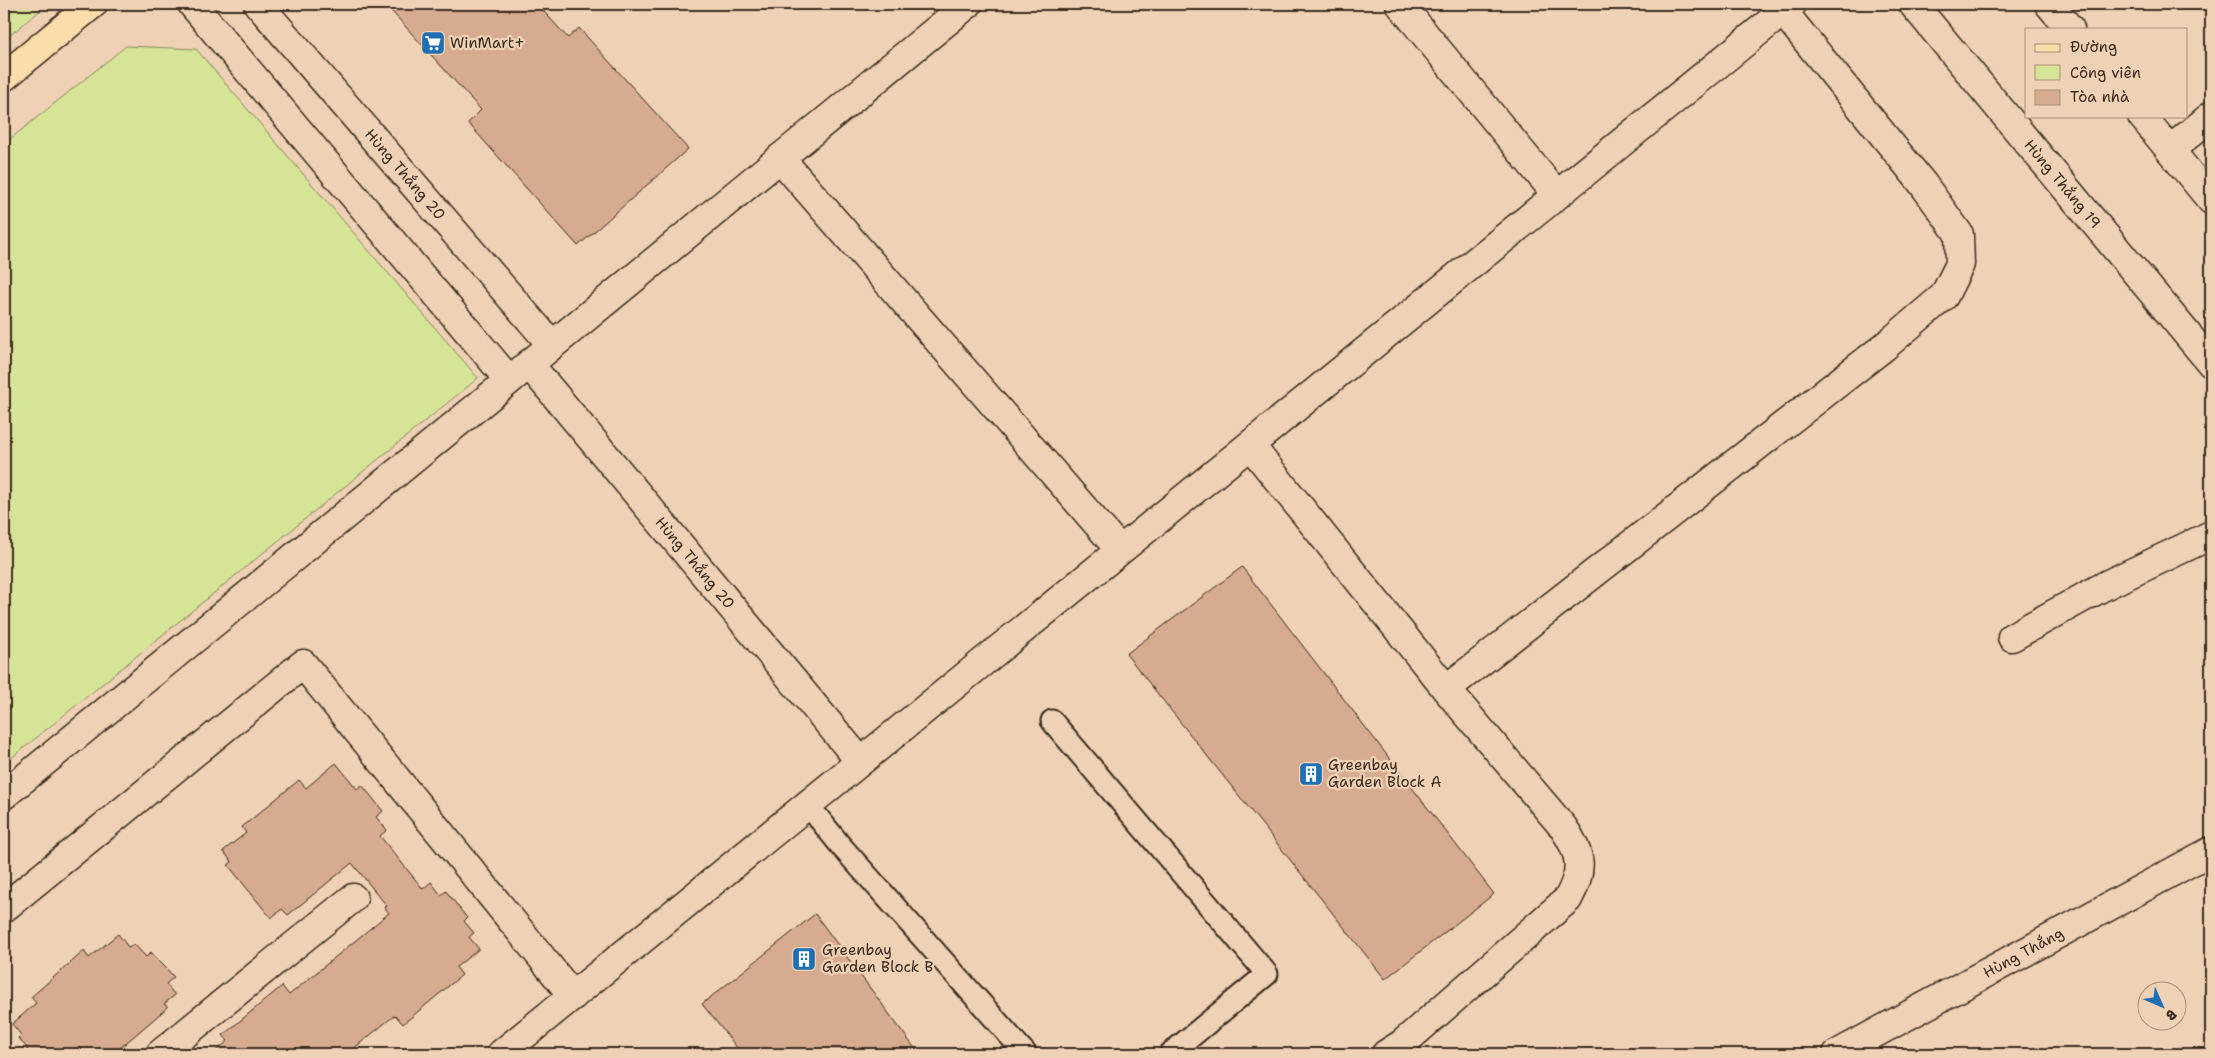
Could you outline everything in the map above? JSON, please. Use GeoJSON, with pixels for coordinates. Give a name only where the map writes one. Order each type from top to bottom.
{"type":"FeatureCollection","features":[{"type":"Feature","properties":{"kind":"main road"},"geometry":{"type":"LineString","coordinates":[[4,77],[94,4]]}},
{"type":"Feature","properties":{"kind":"street","name":"Hùng Thắng 20"},"geometry":{"type":"LineString","coordinates":[[192,4],[519,372],[860,761]]}},
{"type":"Feature","properties":{"kind":"street","name":"Hùng Thắng 20"},"geometry":{"type":"LineString","coordinates":[[258,4],[552,345]]}},
{"type":"Feature","properties":{"kind":"street"},"geometry":{"type":"LineString","coordinates":[[4,795],[968,4]]}},
{"type":"Feature","properties":{"kind":"street"},"geometry":{"type":"LineString","coordinates":[[1400,4],[1557,195]]}},
{"type":"Feature","properties":{"kind":"street","name":"Hùng Thắng 19"},"geometry":{"type":"LineString","coordinates":[[1913,4],[2211,363]]}},
{"type":"Feature","properties":{"kind":"street"},"geometry":{"type":"LineString","coordinates":[[2050,4],[2069,28]]}},
{"type":"Feature","properties":{"kind":"street"},"geometry":{"type":"LineString","coordinates":[[501,1054],[1557,195],[1784,6],[1923,184],[1959,234],[1960,264],[1944,296],[1884,347],[1446,688]]}},
{"type":"Feature","properties":{"kind":"street"},"geometry":{"type":"LineString","coordinates":[[2170,150],[2211,116]]}},
{"type":"Feature","properties":{"kind":"street"},"geometry":{"type":"LineString","coordinates":[[2144,118],[2211,200]]}},
{"type":"Feature","properties":{"kind":"street"},"geometry":{"type":"LineString","coordinates":[[780,158],[1120,550]]}},
{"type":"Feature","properties":{"kind":"street"},"geometry":{"type":"LineString","coordinates":[[1250,445],[1446,688],[1567,833],[1579,857],[1578,880],[1568,899],[1402,1044],[1386,1054]]}},
{"type":"Feature","properties":{"kind":"street"},"geometry":{"type":"LineString","coordinates":[[2012,637],[2106,585],[2211,535]]}},
{"type":"Feature","properties":{"kind":"street"},"geometry":{"type":"LineString","coordinates":[[4,908],[303,664],[573,996]]}},
{"type":"Feature","properties":{"kind":"street","name":"Hùng Thắng"},"geometry":{"type":"LineString","coordinates":[[1837,1054],[2211,851]]}},
{"type":"Feature","properties":{"kind":"street"},"geometry":{"type":"LineString","coordinates":[[160,1054],[353,898]]}},
{"type":"Feature","properties":{"kind":"lane"},"geometry":{"type":"LineString","coordinates":[[1052,722],[1267,974],[1170,1054]]}},
{"type":"Feature","properties":{"kind":"lane"},"geometry":{"type":"LineString","coordinates":[[808,805],[841,846],[1026,1054]]}},
{"type":"Feature","properties":{"kind":"green space"},"geometry":{"type":"Polygon","coordinates":[[[4,4],[48,4],[4,40],[4,4]]]}},
{"type":"Feature","properties":{"kind":"green space"},"geometry":{"type":"Polygon","coordinates":[[[126,46],[196,49],[478,378],[4,764],[4,144],[126,46]]]}},
{"type":"Feature","properties":{"kind":"building"},"geometry":{"type":"Polygon","coordinates":[[[385,4],[537,4],[568,38],[579,28],[688,149],[578,246],[468,123],[481,110],[385,4]]]}},
{"type":"Feature","properties":{"kind":"building","name":"Greenbay Garden Block A"},"geometry":{"type":"Polygon","coordinates":[[[1242,567],[1494,894],[1385,979],[1126,654],[1242,567]]]}},
{"type":"Feature","properties":{"kind":"building"},"geometry":{"type":"Polygon","coordinates":[[[336,763],[357,789],[362,785],[383,811],[376,817],[387,830],[380,836],[423,889],[431,882],[441,895],[446,891],[467,918],[464,921],[474,933],[469,937],[479,949],[456,967],[462,975],[403,1024],[395,1015],[347,1054],[212,1054],[228,1041],[223,1035],[282,986],[289,995],[389,913],[384,907],[387,906],[352,863],[288,915],[282,909],[271,918],[228,865],[232,862],[223,851],[246,833],[242,827],[299,780],[306,788],[336,763]]]}},
{"type":"Feature","properties":{"kind":"building","name":"Greenbay Garden Block B"},"geometry":{"type":"Polygon","coordinates":[[[815,914],[919,1054],[742,1054],[702,1004],[815,914]]]}},
{"type":"Feature","properties":{"kind":"building"},"geometry":{"type":"Polygon","coordinates":[[[118,934],[129,948],[134,944],[146,957],[151,952],[174,977],[166,984],[175,995],[164,1004],[168,1007],[113,1054],[27,1054],[25,1051],[28,1049],[18,1038],[21,1035],[12,1024],[36,1003],[31,997],[84,951],[89,958],[118,934]]]}},
{"type":"Feature","properties":{"kind":"place","name":"WinMart+"},"geometry":{"type":"Point","coordinates":[433,43]}},
{"type":"Feature","properties":{"kind":"place","name":"Greenbay Garden Block A"},"geometry":{"type":"Point","coordinates":[1311,774]}},
{"type":"Feature","properties":{"kind":"place","name":"Greenbay Garden Block B"},"geometry":{"type":"Point","coordinates":[804,959]}}]}
